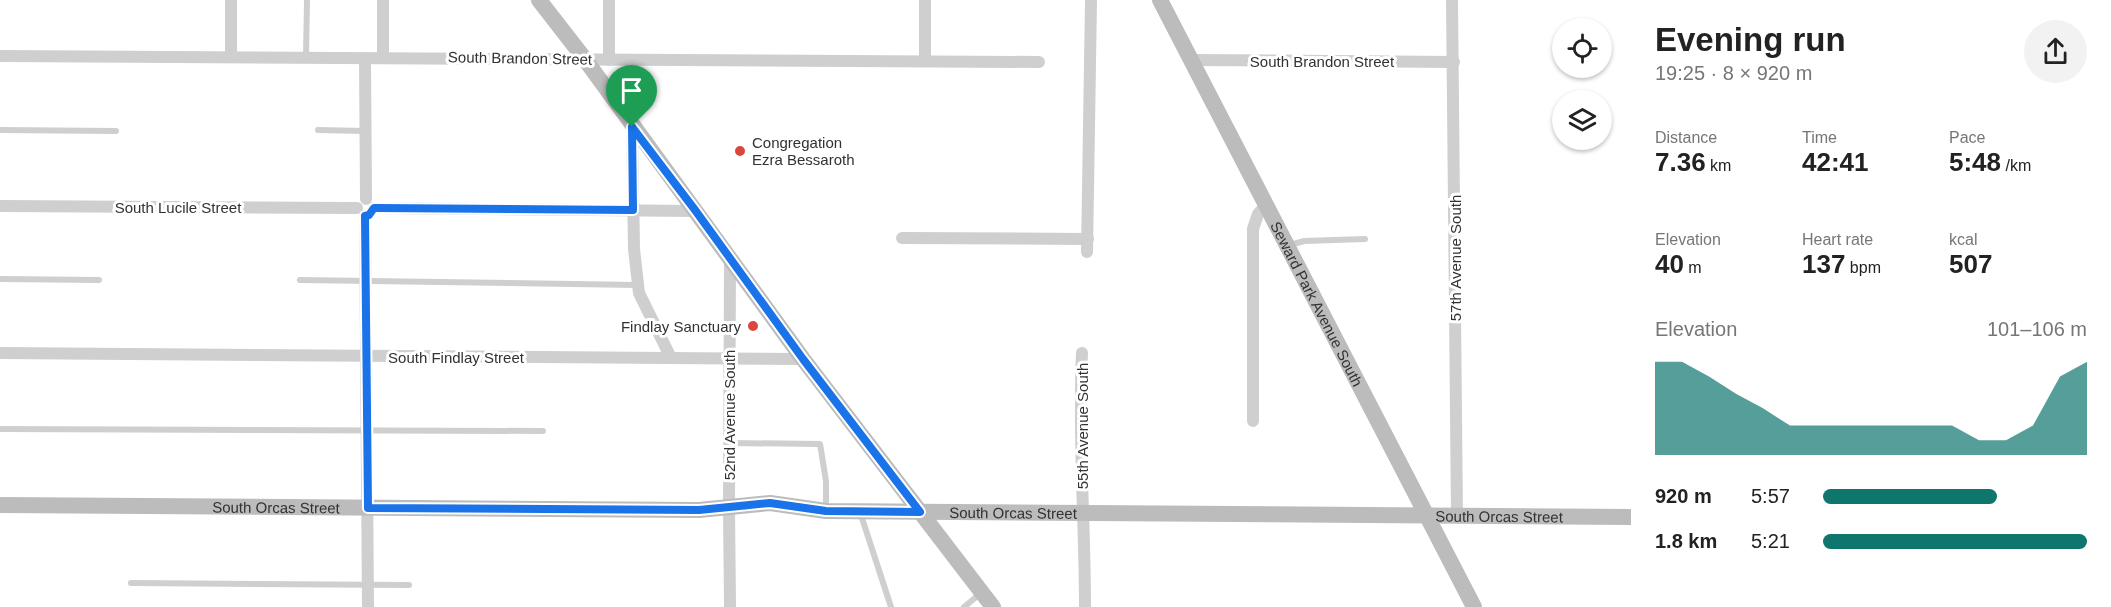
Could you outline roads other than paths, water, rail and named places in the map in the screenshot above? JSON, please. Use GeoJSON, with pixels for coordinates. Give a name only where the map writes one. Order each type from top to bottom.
{"type":"FeatureCollection","features":[{"type":"Feature","properties":{"kind":"street"},"geometry":{"type":"LineString","coordinates":[[231,0],[231,57]]}},
{"type":"Feature","properties":{"kind":"street"},"geometry":{"type":"LineString","coordinates":[[383,0],[383,57]]}},
{"type":"Feature","properties":{"kind":"street"},"geometry":{"type":"LineString","coordinates":[[539,0],[584,58],[803,359],[993,607]]}},
{"type":"Feature","properties":{"kind":"street"},"geometry":{"type":"LineString","coordinates":[[609,0],[609,60]]}},
{"type":"Feature","properties":{"kind":"street"},"geometry":{"type":"LineString","coordinates":[[925,0],[925,61]]}},
{"type":"Feature","properties":{"kind":"street"},"geometry":{"type":"LineString","coordinates":[[1087,252],[1091,0]]}},
{"type":"Feature","properties":{"kind":"street","name":"Seward Park Avenue South"},"geometry":{"type":"LineString","coordinates":[[1160,0],[1474,607]]}},
{"type":"Feature","properties":{"kind":"street","name":"57th Avenue South"},"geometry":{"type":"LineString","coordinates":[[1452,0],[1457,517]]}},
{"type":"Feature","properties":{"kind":"street","name":"South Brandon Street"},"geometry":{"type":"LineString","coordinates":[[0,56],[1039,62]]}},
{"type":"Feature","properties":{"kind":"street"},"geometry":{"type":"LineString","coordinates":[[365,58],[368,607]]}},
{"type":"Feature","properties":{"kind":"street","name":"South Brandon Street"},"geometry":{"type":"LineString","coordinates":[[1191,60],[1454,62]]}},
{"type":"Feature","properties":{"kind":"street"},"geometry":{"type":"LineString","coordinates":[[632,127],[633,210],[639,293],[671,358]]}},
{"type":"Feature","properties":{"kind":"street","name":"South Lucile Street"},"geometry":{"type":"LineString","coordinates":[[0,206],[695,210]]}},
{"type":"Feature","properties":{"kind":"street"},"geometry":{"type":"LineString","coordinates":[[1253,421],[1253,229],[1257,214],[1266,206]]}},
{"type":"Feature","properties":{"kind":"street"},"geometry":{"type":"LineString","coordinates":[[902,238],[1088,239]]}},
{"type":"Feature","properties":{"kind":"street","name":"52nd Avenue South"},"geometry":{"type":"LineString","coordinates":[[730,259],[730,607]]}},
{"type":"Feature","properties":{"kind":"street","name":"South Findlay Street"},"geometry":{"type":"LineString","coordinates":[[0,353],[803,359]]}},
{"type":"Feature","properties":{"kind":"street","name":"55th Avenue South"},"geometry":{"type":"LineString","coordinates":[[1082,353],[1086,607]]}},
{"type":"Feature","properties":{"kind":"street","name":"South Orcas Street"},"geometry":{"type":"LineString","coordinates":[[0,505],[699,510],[770,503],[826,511],[1631,517]]}},
{"type":"Feature","properties":{"kind":"lane"},"geometry":{"type":"LineString","coordinates":[[306,57],[307,0]]}},
{"type":"Feature","properties":{"kind":"lane"},"geometry":{"type":"LineString","coordinates":[[0,130],[116,131]]}},
{"type":"Feature","properties":{"kind":"lane"},"geometry":{"type":"LineString","coordinates":[[318,130],[366,131]]}},
{"type":"Feature","properties":{"kind":"lane"},"geometry":{"type":"LineString","coordinates":[[1286,245],[1304,241],[1365,239]]}},
{"type":"Feature","properties":{"kind":"lane"},"geometry":{"type":"LineString","coordinates":[[0,279],[99,280]]}},
{"type":"Feature","properties":{"kind":"lane"},"geometry":{"type":"LineString","coordinates":[[300,280],[638,285]]}},
{"type":"Feature","properties":{"kind":"lane"},"geometry":{"type":"LineString","coordinates":[[0,429],[543,431]]}},
{"type":"Feature","properties":{"kind":"lane"},"geometry":{"type":"LineString","coordinates":[[729,443],[820,444],[826,481],[826,511]]}},
{"type":"Feature","properties":{"kind":"lane"},"geometry":{"type":"LineString","coordinates":[[860,511],[879,563],[891,607]]}},
{"type":"Feature","properties":{"kind":"lane"},"geometry":{"type":"LineString","coordinates":[[131,584],[409,585]]}},
{"type":"Feature","properties":{"kind":"lane"},"geometry":{"type":"LineString","coordinates":[[964,607],[982,593]]}},
{"type":"Feature","properties":{"kind":"place","name":"Congregation Ezra Bessaroth"},"geometry":{"type":"Point","coordinates":[740,151]}},
{"type":"Feature","properties":{"kind":"place","name":"Findlay Sanctuary"},"geometry":{"type":"Point","coordinates":[753,326]}}]}
